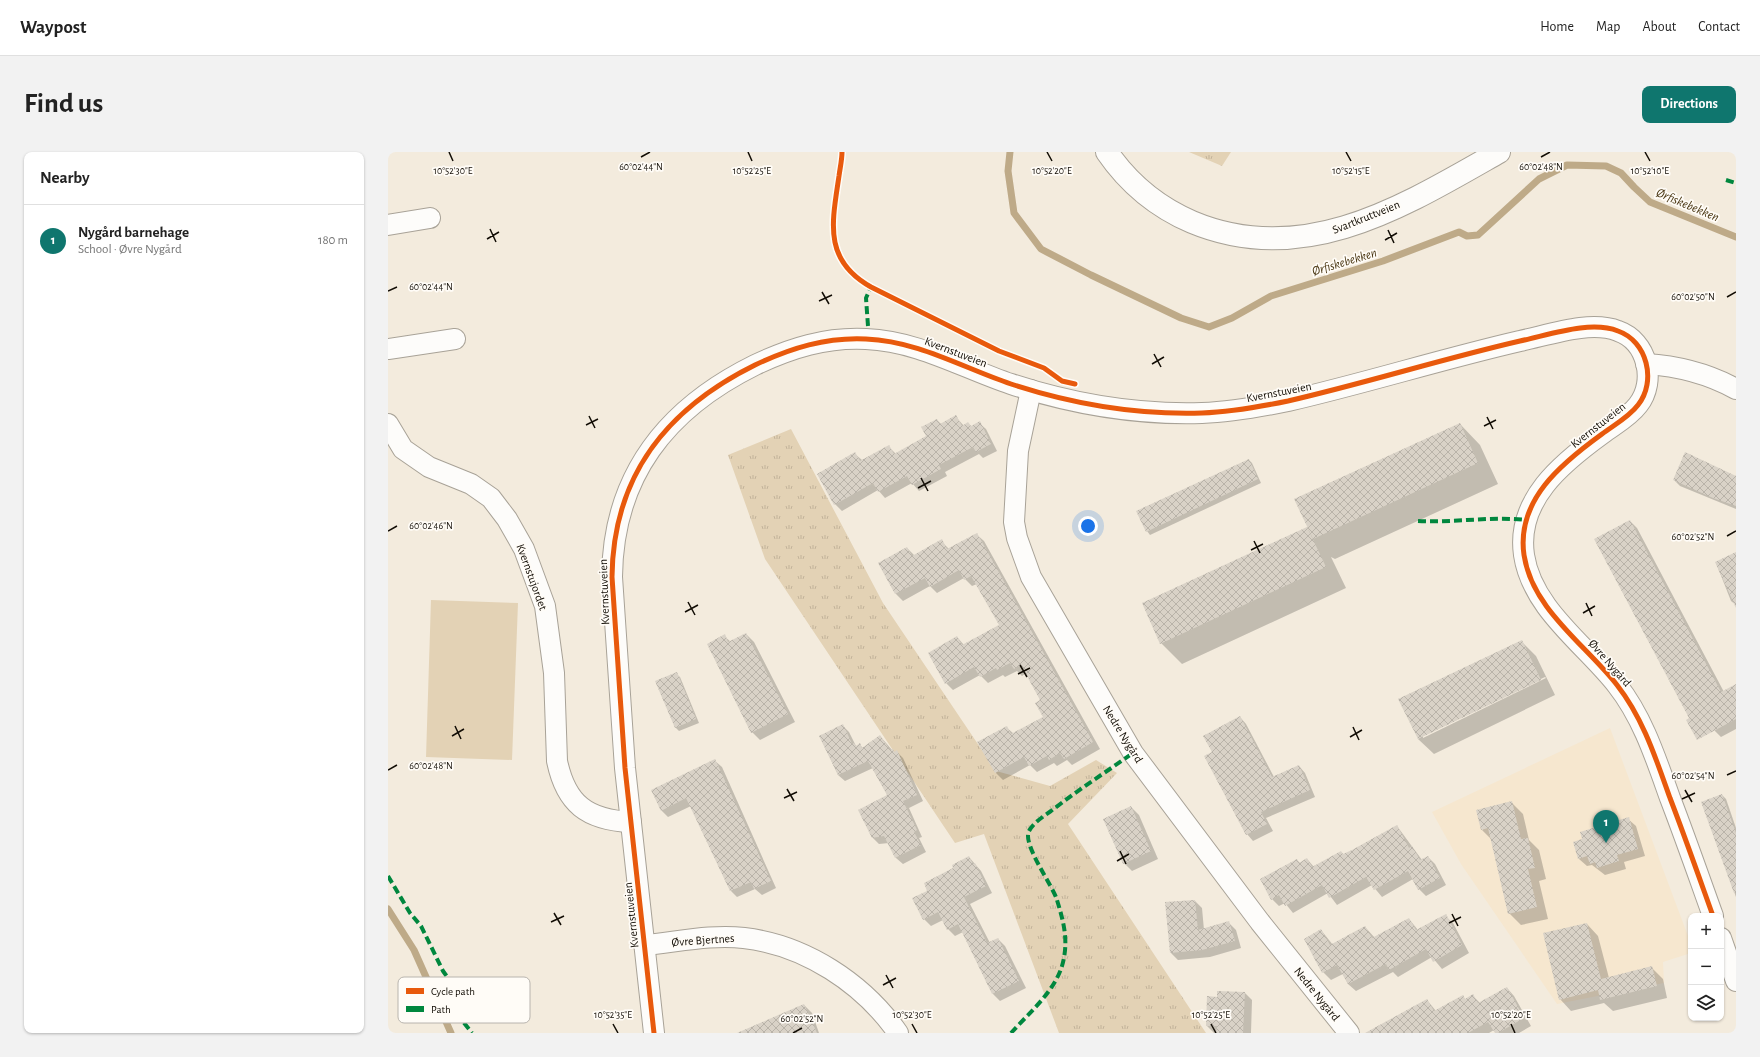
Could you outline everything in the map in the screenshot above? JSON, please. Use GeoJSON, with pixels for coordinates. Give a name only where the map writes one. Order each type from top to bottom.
{"type":"FeatureCollection","features":[{"type":"Feature","properties":{"kind":"street","name":"Svartkruttveien"},"geometry":{"type":"LineString","coordinates":[[1107,152],[1142,193],[1159,206],[1178,216],[1225,234],[1275,240],[1324,234],[1346,227],[1442,184],[1499,152]]}},
{"type":"Feature","properties":{"kind":"street"},"geometry":{"type":"LineString","coordinates":[[388,224],[430,218]]}},
{"type":"Feature","properties":{"kind":"street","name":"Kvernstuveien"},"geometry":{"type":"LineString","coordinates":[[654,1033],[622,731],[612,577],[612,553],[619,514],[626,494],[646,455],[673,421],[708,393],[746,370],[786,351],[825,341],[868,339],[902,344],[933,353],[990,376],[1031,390],[1071,400],[1121,409],[1170,413],[1203,413],[1308,397],[1498,346],[1564,331],[1597,327],[1614,329],[1631,338],[1637,346],[1646,364],[1648,376],[1647,387],[1638,406],[1557,470],[1539,493],[1526,520]]}},
{"type":"Feature","properties":{"kind":"street"},"geometry":{"type":"LineString","coordinates":[[388,348],[455,339]]}},
{"type":"Feature","properties":{"kind":"street"},"geometry":{"type":"LineString","coordinates":[[1646,364],[1684,368],[1705,374],[1736,389]]}},
{"type":"Feature","properties":{"kind":"street","name":"Nedre Nygård"},"geometry":{"type":"LineString","coordinates":[[1031,390],[1018,451],[1014,522],[1017,538],[1031,577],[1133,753],[1260,922],[1349,1033]]}},
{"type":"Feature","properties":{"kind":"street","name":"Kvernstujordet"},"geometry":{"type":"LineString","coordinates":[[388,424],[404,449],[429,467],[471,484],[492,498],[507,519],[524,549],[545,606],[554,673],[557,761],[568,795],[578,806],[590,814],[610,821],[631,822]]}},
{"type":"Feature","properties":{"kind":"street","name":"Øvre Nygård"},"geometry":{"type":"LineString","coordinates":[[1526,520],[1523,545],[1527,568],[1532,581],[1538,592],[1559,620],[1617,684],[1642,726],[1712,913]]}},
{"type":"Feature","properties":{"kind":"street","name":"Øvre Bjertnes"},"geometry":{"type":"LineString","coordinates":[[644,945],[716,938],[743,938],[767,942],[787,948],[817,961],[856,987],[876,1006],[898,1033]]}},
{"type":"Feature","properties":{"kind":"street"},"geometry":{"type":"LineString","coordinates":[[1724,947],[1736,981]]}},
{"type":"Feature","properties":{"kind":"shaded area"},"geometry":{"type":"Polygon","coordinates":[[[1610,728],[1688,936],[1688,954],[1663,962],[1664,983],[1557,1004],[1461,864],[1432,812],[1610,728]]]}},
{"type":"Feature","properties":{"kind":"green space"},"geometry":{"type":"Polygon","coordinates":[[[1189,152],[1231,152],[1222,166],[1189,152]]]}},
{"type":"Feature","properties":{"kind":"green space"},"geometry":{"type":"Polygon","coordinates":[[[791,429],[883,603],[996,771],[1050,786],[1096,760],[1117,773],[1068,824],[1206,1033],[1059,1033],[984,834],[955,843],[765,559],[728,455],[791,429]]]}},
{"type":"Feature","properties":{"kind":"green space"},"geometry":{"type":"Polygon","coordinates":[[[431,600],[518,603],[512,760],[426,757],[431,600]]]}},
{"type":"Feature","properties":{"kind":"building"},"geometry":{"type":"Polygon","coordinates":[[[956,415],[962,426],[968,422],[971,426],[980,421],[991,444],[976,452],[973,447],[939,465],[941,469],[912,485],[907,476],[878,492],[873,483],[834,505],[817,474],[855,452],[860,461],[889,445],[894,454],[926,436],[921,427],[937,419],[940,424],[956,415]]]}},
{"type":"Feature","properties":{"kind":"building"},"geometry":{"type":"Polygon","coordinates":[[[1460,423],[1478,463],[1313,539],[1294,499],[1460,423]]]}},
{"type":"Feature","properties":{"kind":"building"},"geometry":{"type":"Polygon","coordinates":[[[1685,452],[1736,476],[1736,506],[1713,498],[1673,480],[1685,452]]]}},
{"type":"Feature","properties":{"kind":"building"},"geometry":{"type":"Polygon","coordinates":[[[1249,459],[1258,479],[1146,532],[1136,511],[1249,459]]]}},
{"type":"Feature","properties":{"kind":"building"},"geometry":{"type":"Polygon","coordinates":[[[1630,520],[1721,692],[1736,684],[1736,719],[1697,740],[1686,720],[1689,718],[1594,539],[1630,520]]]}},
{"type":"Feature","properties":{"kind":"building"},"geometry":{"type":"Polygon","coordinates":[[[1307,527],[1326,567],[1160,644],[1142,603],[1307,527]]]}},
{"type":"Feature","properties":{"kind":"building"},"geometry":{"type":"Polygon","coordinates":[[[977,533],[1093,742],[1064,759],[1060,753],[1049,760],[1047,756],[1029,766],[1024,757],[995,773],[977,742],[1007,726],[1011,734],[1043,717],[1035,703],[1040,700],[1021,665],[1014,669],[1010,663],[997,670],[996,668],[980,677],[974,667],[945,684],[928,653],[957,636],[962,645],[999,625],[971,576],[964,580],[959,570],[930,587],[925,578],[895,594],[878,563],[907,547],[912,556],[942,539],[947,549],[977,533]]]}},
{"type":"Feature","properties":{"kind":"building"},"geometry":{"type":"Polygon","coordinates":[[[1736,552],[1736,608],[1715,562],[1736,552]]]}},
{"type":"Feature","properties":{"kind":"building"},"geometry":{"type":"Polygon","coordinates":[[[746,633],[788,714],[751,733],[707,644],[725,634],[728,642],[746,633]]]}},
{"type":"Feature","properties":{"kind":"building"},"geometry":{"type":"Polygon","coordinates":[[[1522,640],[1541,680],[1418,739],[1398,699],[1522,640]]]}},
{"type":"Feature","properties":{"kind":"building"},"geometry":{"type":"Polygon","coordinates":[[[677,672],[696,719],[675,728],[655,681],[677,672]]]}},
{"type":"Feature","properties":{"kind":"building"},"geometry":{"type":"Polygon","coordinates":[[[1240,716],[1272,777],[1299,765],[1310,790],[1261,812],[1267,824],[1246,835],[1204,756],[1212,752],[1203,736],[1240,716]]]}},
{"type":"Feature","properties":{"kind":"building"},"geometry":{"type":"Polygon","coordinates":[[[843,724],[852,744],[854,743],[856,746],[860,743],[862,748],[880,735],[890,750],[893,749],[894,752],[897,750],[917,795],[903,801],[917,830],[914,832],[921,845],[895,858],[884,836],[872,838],[858,810],[887,795],[868,761],[838,775],[819,736],[843,724]]]}},
{"type":"Feature","properties":{"kind":"building"},"geometry":{"type":"Polygon","coordinates":[[[715,759],[771,881],[754,889],[751,882],[730,891],[686,798],[661,811],[651,790],[715,759]]]}},
{"type":"Feature","properties":{"kind":"building"},"geometry":{"type":"Polygon","coordinates":[[[1722,794],[1736,833],[1736,893],[1734,893],[1701,802],[1722,794]]]}},
{"type":"Feature","properties":{"kind":"building"},"geometry":{"type":"Polygon","coordinates":[[[1512,801],[1521,839],[1528,838],[1535,868],[1528,869],[1537,907],[1508,914],[1488,828],[1481,830],[1476,810],[1512,801]]]}},
{"type":"Feature","properties":{"kind":"building"},"geometry":{"type":"Polygon","coordinates":[[[1131,806],[1151,851],[1123,864],[1103,819],[1131,806]]]}},
{"type":"Feature","properties":{"kind":"building"},"geometry":{"type":"Polygon","coordinates":[[[1629,817],[1638,849],[1617,855],[1619,861],[1597,868],[1595,862],[1590,864],[1587,856],[1578,859],[1573,842],[1582,839],[1580,832],[1629,817]]]}},
{"type":"Feature","properties":{"kind":"building"},"geometry":{"type":"Polygon","coordinates":[[[1397,825],[1409,848],[1412,846],[1420,860],[1428,856],[1440,878],[1418,890],[1408,871],[1374,890],[1366,877],[1329,898],[1322,885],[1285,906],[1279,895],[1271,900],[1260,879],[1297,859],[1299,863],[1307,858],[1312,867],[1341,851],[1343,854],[1352,850],[1397,825]]]}},
{"type":"Feature","properties":{"kind":"building"},"geometry":{"type":"Polygon","coordinates":[[[969,856],[973,864],[975,863],[986,886],[964,897],[987,943],[998,938],[1019,981],[992,994],[958,924],[947,930],[938,912],[923,920],[912,898],[927,891],[924,883],[953,868],[952,865],[969,856]]]}},
{"type":"Feature","properties":{"kind":"building"},"geometry":{"type":"Polygon","coordinates":[[[1195,900],[1198,930],[1229,921],[1235,941],[1202,950],[1170,953],[1165,902],[1195,900]]]}},
{"type":"Feature","properties":{"kind":"building"},"geometry":{"type":"Polygon","coordinates":[[[1446,914],[1462,945],[1433,962],[1426,949],[1389,970],[1386,964],[1348,984],[1337,965],[1322,973],[1304,939],[1321,929],[1330,945],[1365,926],[1372,938],[1409,918],[1416,930],[1446,914]]]}},
{"type":"Feature","properties":{"kind":"building"},"geometry":{"type":"Polygon","coordinates":[[[1587,923],[1601,979],[1652,966],[1657,986],[1600,1000],[1598,990],[1559,1000],[1543,933],[1587,923]]]}},
{"type":"Feature","properties":{"kind":"building"},"geometry":{"type":"Polygon","coordinates":[[[1507,987],[1524,1018],[1498,1033],[1495,1033],[1488,1022],[1468,1033],[1365,1033],[1427,999],[1434,1011],[1463,995],[1465,999],[1473,994],[1478,1003],[1507,987]]]}},
{"type":"Feature","properties":{"kind":"building"},"geometry":{"type":"Polygon","coordinates":[[[1217,991],[1245,992],[1243,1033],[1216,1033],[1217,1026],[1206,1026],[1207,996],[1217,997],[1217,991]]]}},
{"type":"Feature","properties":{"kind":"building"},"geometry":{"type":"Polygon","coordinates":[[[804,1004],[817,1033],[737,1033],[783,1013],[804,1004]]]}},
{"type":"Feature","properties":{"kind":"waterway","name":"Ørfiskebekken"},"geometry":{"type":"LineString","coordinates":[[1010,152],[1008,171],[1014,213],[1041,249],[1091,275],[1181,318],[1209,327],[1232,318],[1271,296],[1383,261],[1459,232],[1467,236],[1478,235],[1539,179],[1567,165],[1606,166],[1621,173],[1650,202],[1736,237]]}},
{"type":"Feature","properties":{"kind":"waterway","name":"Ørfiskebekken"},"geometry":{"type":"LineString","coordinates":[[388,909],[414,950],[426,977]]}},
{"type":"Feature","properties":{"kind":"waterway","name":"Ørfiskebekken"},"geometry":{"type":"LineString","coordinates":[[447,1023],[451,1033]]}},
{"type":"Feature","properties":{"kind":"marked path"},"geometry":{"type":"LineString","coordinates":[[1726,180],[1736,183]]}},
{"type":"Feature","properties":{"kind":"marked path"},"geometry":{"type":"LineString","coordinates":[[868,326],[866,298],[871,287]]}},
{"type":"Feature","properties":{"kind":"marked path"},"geometry":{"type":"LineString","coordinates":[[1418,521],[1499,519],[1526,520]]}},
{"type":"Feature","properties":{"kind":"marked path"},"geometry":{"type":"LineString","coordinates":[[1011,1033],[1040,1002],[1053,985],[1062,966],[1065,949],[1064,925],[1057,900],[1034,855],[1028,837],[1029,831],[1042,817],[1133,753]]}},
{"type":"Feature","properties":{"kind":"marked path"},"geometry":{"type":"LineString","coordinates":[[388,876],[410,913],[421,926],[447,977]]}},
{"type":"Feature","properties":{"kind":"marked path"},"geometry":{"type":"LineString","coordinates":[[464,1023],[472,1033]]}},
{"type":"Feature","properties":{"kind":"cycle path"},"geometry":{"type":"LineString","coordinates":[[842,152],[834,209],[834,239],[838,252],[845,265],[856,276],[871,287],[999,351],[1044,368],[1062,381],[1075,384]]}},
{"type":"Feature","properties":{"kind":"cycle path"},"geometry":{"type":"LineString","coordinates":[[654,1033],[625,768],[612,577],[615,541],[622,507],[634,477],[650,450],[671,425],[695,402],[723,383],[768,359],[809,345],[837,340],[866,339],[904,345],[940,356],[1011,384],[1057,397],[1105,407],[1153,412],[1202,413],[1224,412],[1288,401],[1556,332],[1595,327],[1607,328],[1628,336],[1636,343],[1642,352],[1646,363],[1648,374],[1644,395],[1638,405],[1630,413],[1572,457],[1545,485],[1535,500],[1527,517],[1523,535],[1524,555],[1529,574],[1549,609],[1617,685],[1642,725],[1687,842],[1712,913]]}},
{"type":"Feature","properties":{"kind":"place","name":"Nygård barnehage"},"geometry":{"type":"Point","coordinates":[1606,843]}}]}
